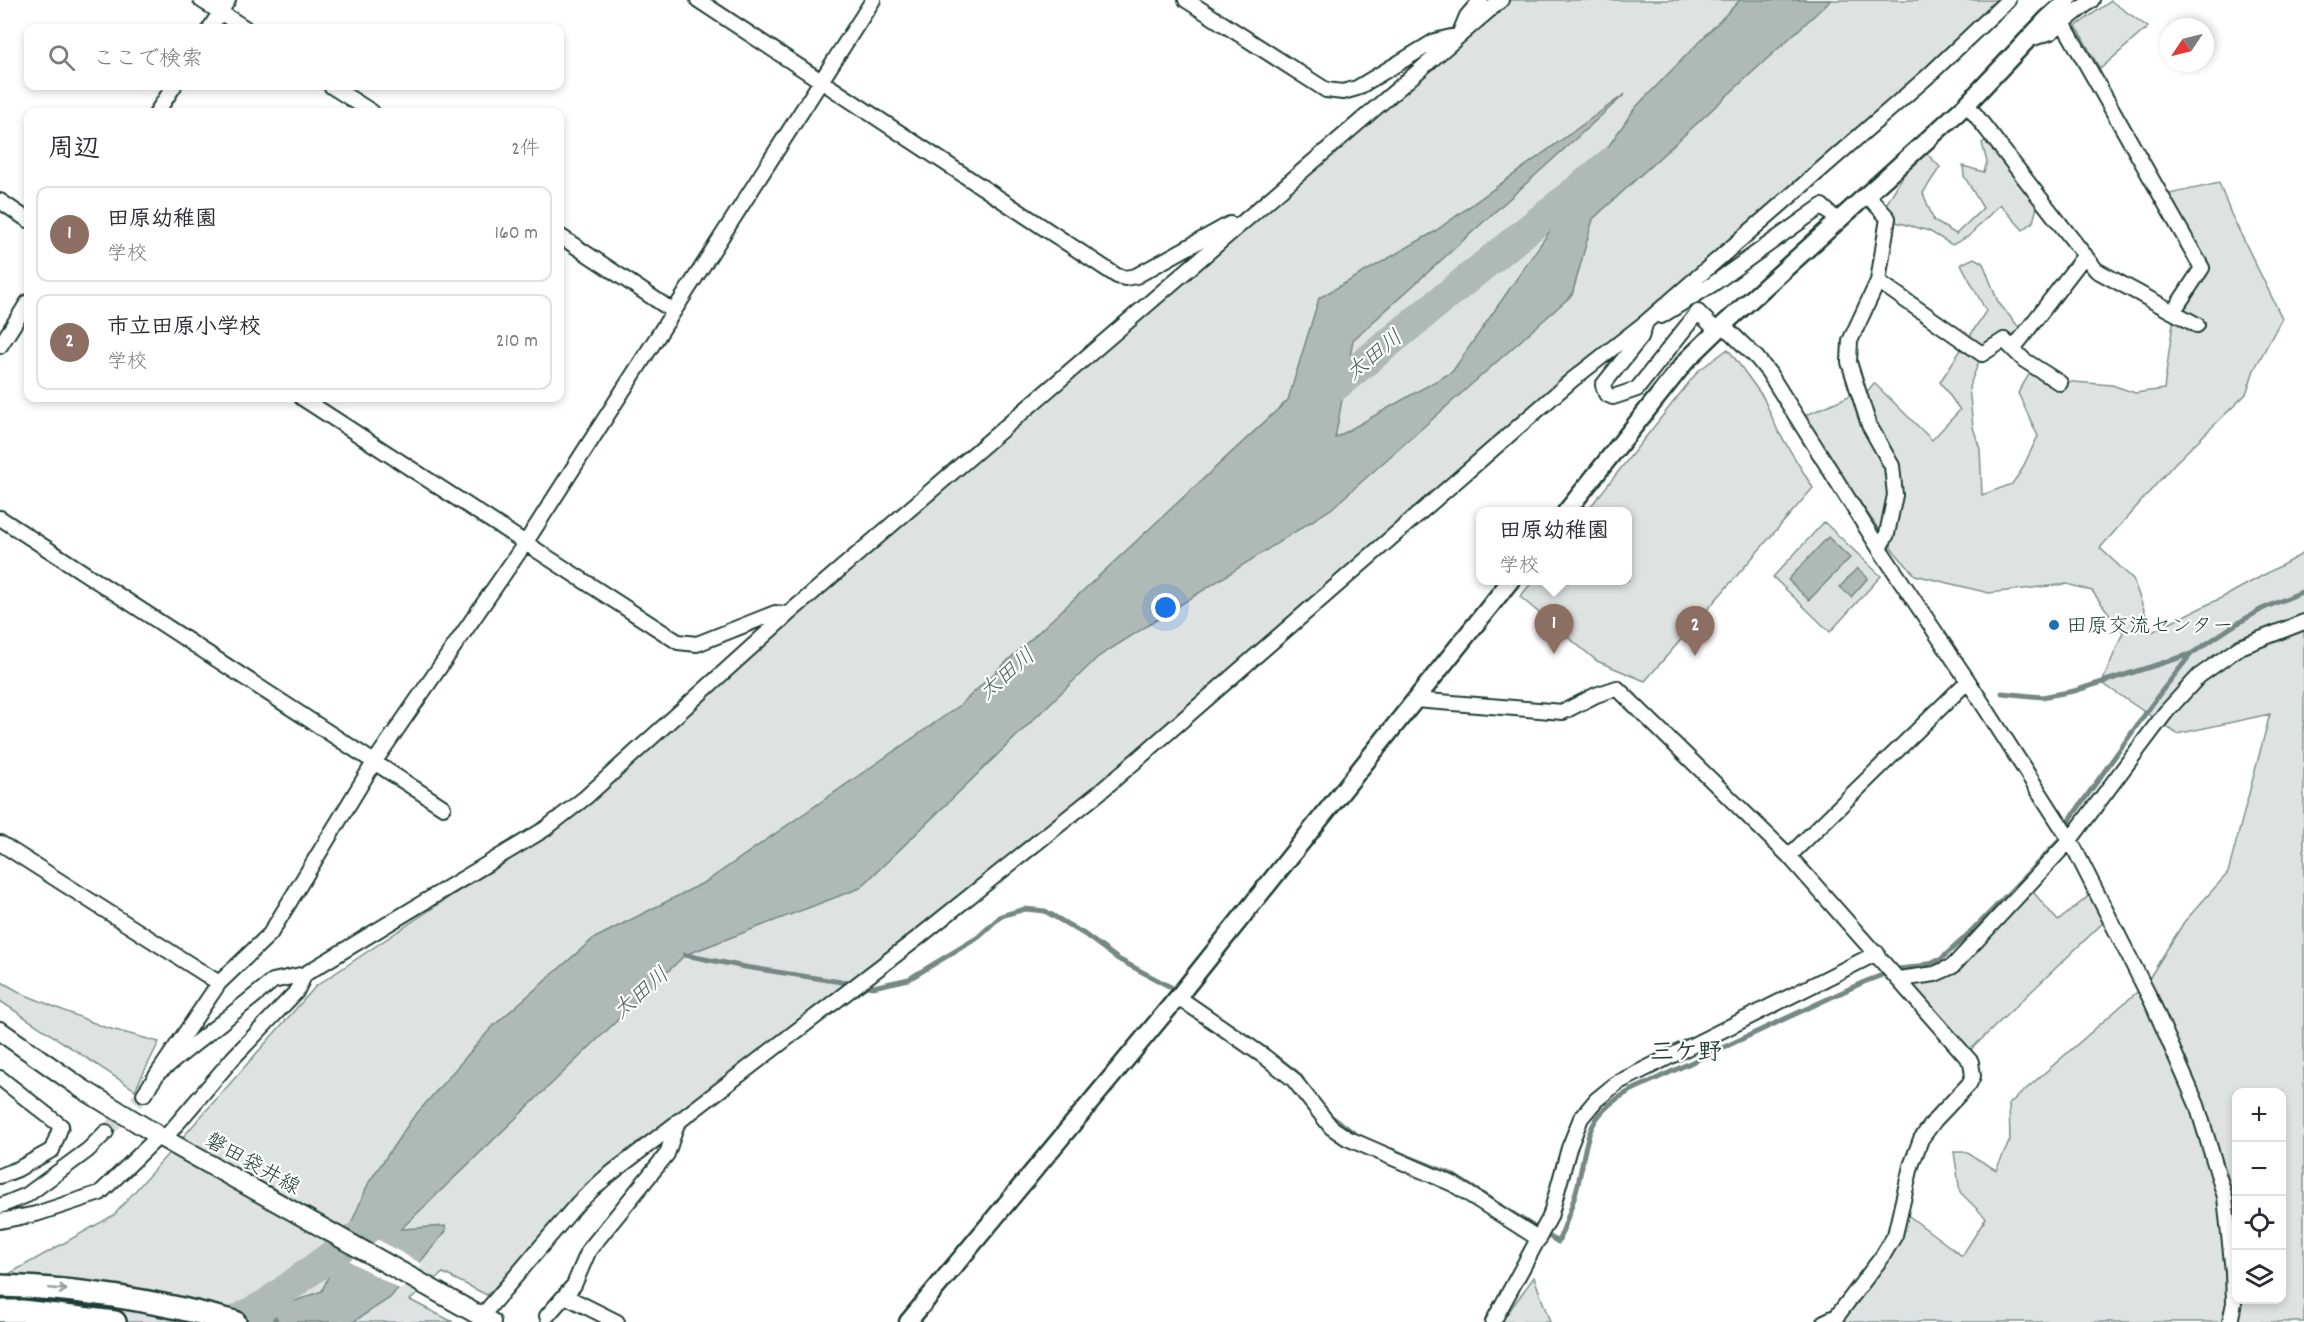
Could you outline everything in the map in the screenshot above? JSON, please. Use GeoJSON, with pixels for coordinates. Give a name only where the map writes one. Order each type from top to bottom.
{"type":"FeatureCollection","features":[{"type":"Feature","properties":{"kind":"highway"},"geometry":{"type":"LineString","coordinates":[[0,1286],[107,1294],[182,1308],[235,1322]]}},
{"type":"Feature","properties":{"kind":"highway"},"geometry":{"type":"LineString","coordinates":[[0,1311],[22,1311],[115,1322]]}},
{"type":"Feature","properties":{"kind":"main road","name":"磐田袋井線"},"geometry":{"type":"LineString","coordinates":[[0,1031],[81,1088],[167,1141],[472,1315]]}},
{"type":"Feature","properties":{"kind":"street"},"geometry":{"type":"LineString","coordinates":[[201,0],[239,24]]}},
{"type":"Feature","properties":{"kind":"street"},"geometry":{"type":"LineString","coordinates":[[212,24],[228,0]]}},
{"type":"Feature","properties":{"kind":"street"},"geometry":{"type":"LineString","coordinates":[[698,0],[1117,276],[1125,278],[1136,276],[1249,215]]}},
{"type":"Feature","properties":{"kind":"street"},"geometry":{"type":"LineString","coordinates":[[144,1094],[219,983],[270,934],[375,761],[526,542],[820,79],[873,0]]}},
{"type":"Feature","properties":{"kind":"street"},"geometry":{"type":"LineString","coordinates":[[1186,0],[1326,90],[1333,92],[1357,88],[1435,41],[1459,35]]}},
{"type":"Feature","properties":{"kind":"street"},"geometry":{"type":"LineString","coordinates":[[1459,35],[1467,16],[1480,0]]}},
{"type":"Feature","properties":{"kind":"street"},"geometry":{"type":"LineString","coordinates":[[162,1070],[273,981],[305,974],[545,829],[585,797],[788,614],[1501,0]]}},
{"type":"Feature","properties":{"kind":"street"},"geometry":{"type":"LineString","coordinates":[[472,1315],[578,1203],[605,1178],[919,937],[1100,792],[1572,380],[1646,322],[1927,77],[2008,0]]}},
{"type":"Feature","properties":{"kind":"street"},"geometry":{"type":"LineString","coordinates":[[1570,507],[1686,362],[1720,328],[1967,104],[2068,0]]}},
{"type":"Feature","properties":{"kind":"street"},"geometry":{"type":"LineString","coordinates":[[2026,41],[2051,32],[2092,0]]}},
{"type":"Feature","properties":{"kind":"street"},"geometry":{"type":"LineString","coordinates":[[2062,23],[2202,268],[2173,312]]}},
{"type":"Feature","properties":{"kind":"street"},"geometry":{"type":"LineString","coordinates":[[160,108],[171,90]]}},
{"type":"Feature","properties":{"kind":"street"},"geometry":{"type":"LineString","coordinates":[[337,90],[366,108]]}},
{"type":"Feature","properties":{"kind":"street"},"geometry":{"type":"LineString","coordinates":[[1967,104],[2096,270],[2196,325]]}},
{"type":"Feature","properties":{"kind":"street"},"geometry":{"type":"LineString","coordinates":[[1867,195],[1888,218],[1878,281],[1850,341],[1850,362],[1869,425],[1892,466],[1895,495],[1887,534],[1879,548]]}},
{"type":"Feature","properties":{"kind":"street"},"geometry":{"type":"LineString","coordinates":[[0,201],[24,217]]}},
{"type":"Feature","properties":{"kind":"street"},"geometry":{"type":"LineString","coordinates":[[1646,322],[1669,313],[1822,206],[1838,221]]}},
{"type":"Feature","properties":{"kind":"street"},"geometry":{"type":"LineString","coordinates":[[564,239],[673,311]]}},
{"type":"Feature","properties":{"kind":"street"},"geometry":{"type":"LineString","coordinates":[[2013,349],[2085,255]]}},
{"type":"Feature","properties":{"kind":"street"},"geometry":{"type":"LineString","coordinates":[[1878,281],[1982,354],[2004,339],[2024,360],[2060,383]]}},
{"type":"Feature","properties":{"kind":"street"},"geometry":{"type":"LineString","coordinates":[[0,346],[24,308]]}},
{"type":"Feature","properties":{"kind":"street"},"geometry":{"type":"LineString","coordinates":[[1646,322],[1641,337],[1603,385],[1606,394],[1612,397],[1637,389],[1698,312],[1757,358],[1769,373],[1879,548],[2070,840],[2152,1002],[2197,1105],[2225,1197],[2233,1272],[2234,1303],[2230,1322]]}},
{"type":"Feature","properties":{"kind":"street"},"geometry":{"type":"LineString","coordinates":[[308,402],[678,642],[697,644],[775,613],[788,614]]}},
{"type":"Feature","properties":{"kind":"street"},"geometry":{"type":"LineString","coordinates":[[0,518],[443,807]]}},
{"type":"Feature","properties":{"kind":"street"},"geometry":{"type":"LineString","coordinates":[[908,1322],[1178,997],[1507,585]]}},
{"type":"Feature","properties":{"kind":"street"},"geometry":{"type":"LineString","coordinates":[[1899,979],[1935,974],[1953,966],[2070,840],[2166,712],[2199,676],[2240,647],[2304,622]]}},
{"type":"Feature","properties":{"kind":"street"},"geometry":{"type":"LineString","coordinates":[[1789,856],[1968,681]]}},
{"type":"Feature","properties":{"kind":"street"},"geometry":{"type":"LineString","coordinates":[[1416,700],[1563,712],[1596,694],[1617,688],[1789,856],[1971,1062],[1973,1076],[1969,1084],[1935,1120],[1921,1139],[1911,1166],[1895,1234],[1882,1257],[1837,1316],[1824,1322]]}},
{"type":"Feature","properties":{"kind":"street"},"geometry":{"type":"LineString","coordinates":[[0,843],[219,983]]}},
{"type":"Feature","properties":{"kind":"street"},"geometry":{"type":"LineString","coordinates":[[1493,1322],[1550,1217],[1569,1148],[1581,1118],[1596,1100],[1617,1083],[1876,953]]}},
{"type":"Feature","properties":{"kind":"street"},"geometry":{"type":"LineString","coordinates":[[0,1221],[36,1214],[100,1193],[167,1141],[233,1058],[296,992],[305,974]]}},
{"type":"Feature","properties":{"kind":"street"},"geometry":{"type":"LineString","coordinates":[[1178,997],[1293,1079],[1331,1127],[1347,1138],[1453,1185],[1539,1239]]}},
{"type":"Feature","properties":{"kind":"street"},"geometry":{"type":"LineString","coordinates":[[0,1078],[61,1126],[52,1150],[0,1176]]}},
{"type":"Feature","properties":{"kind":"street"},"geometry":{"type":"LineString","coordinates":[[547,1316],[574,1285],[589,1250],[667,1154],[678,1120]]}},
{"type":"Feature","properties":{"kind":"street"},"geometry":{"type":"LineString","coordinates":[[0,1206],[27,1195],[88,1150],[106,1132]]}},
{"type":"Feature","properties":{"kind":"street"},"geometry":{"type":"LineString","coordinates":[[565,1296],[617,1322]]}},
{"type":"Feature","properties":{"kind":"shaded area"},"geometry":{"type":"Polygon","coordinates":[[[1505,0],[2004,0],[1746,234],[942,918],[605,1178],[487,1295],[443,1273],[410,1300],[453,1322],[0,1322],[0,1279],[114,1215],[316,986],[569,817],[914,506],[1505,0]]]}},
{"type":"Feature","properties":{"kind":"shaded area"},"geometry":{"type":"Polygon","coordinates":[[[2111,1],[2148,27],[2100,69],[2076,26],[2111,1]]]}},
{"type":"Feature","properties":{"kind":"shaded area"},"geometry":{"type":"Polygon","coordinates":[[[1992,136],[2039,200],[2033,222],[2023,230],[2000,204],[1969,236],[1952,245],[1929,231],[1896,222],[1884,208],[1920,147],[1940,167],[1923,193],[1934,221],[1956,234],[1983,208],[1964,176],[1963,166],[1984,172],[1987,162],[1982,143],[1992,136]]]}},
{"type":"Feature","properties":{"kind":"shaded area"},"geometry":{"type":"Polygon","coordinates":[[[2219,183],[2231,214],[2282,318],[2254,370],[2246,394],[2175,463],[2100,548],[2133,579],[2152,632],[2304,553],[2304,1322],[1824,1322],[1837,1316],[1901,1210],[1962,1256],[1986,1218],[1960,1192],[1954,1152],[1966,1152],[1996,1170],[2010,1140],[2009,1104],[2145,985],[2184,922],[2228,873],[2270,714],[2177,734],[2102,683],[2123,632],[2092,591],[2067,584],[1989,593],[1915,575],[1891,548],[1892,491],[1879,530],[1802,417],[1860,391],[1862,398],[1874,383],[1932,440],[1960,410],[1940,382],[1986,311],[1961,264],[1974,258],[1983,263],[1998,302],[2022,331],[2013,349],[2004,340],[1982,354],[1969,387],[1973,427],[1980,449],[1982,495],[2012,484],[2038,436],[2018,393],[2034,366],[2061,381],[2112,385],[2135,393],[2164,389],[2175,308],[2202,268],[2168,208],[2169,194],[2219,183]]]}},
{"type":"Feature","properties":{"kind":"shaded area"},"geometry":{"type":"Polygon","coordinates":[[[1728,349],[1763,397],[1778,431],[1813,488],[1645,681],[1597,661],[1520,597],[1530,585],[1632,585],[1632,507],[1590,507],[1698,371],[1728,349]]]}},
{"type":"Feature","properties":{"kind":"shaded area"},"geometry":{"type":"Polygon","coordinates":[[[1824,522],[1881,576],[1830,632],[1773,577],[1824,522]]]}},
{"type":"Feature","properties":{"kind":"shaded area"},"geometry":{"type":"Polygon","coordinates":[[[2028,886],[2058,921],[2095,891],[2109,917],[1965,1055],[1907,978],[1947,969],[2028,886]]]}},
{"type":"Feature","properties":{"kind":"shaded area"},"geometry":{"type":"Polygon","coordinates":[[[0,981],[23,994],[104,1027],[159,1042],[135,1090],[0,1001],[0,981]]]}},
{"type":"Feature","properties":{"kind":"shaded area"},"geometry":{"type":"Polygon","coordinates":[[[1534,1277],[1550,1322],[1501,1322],[1534,1277]]]}},
{"type":"Feature","properties":{"kind":"water"},"geometry":{"type":"Polygon","coordinates":[[[1740,0],[1831,0],[1593,219],[1572,295],[1331,509],[1098,657],[860,888],[685,955],[401,1229],[445,1226],[446,1231],[390,1298],[353,1322],[240,1322],[322,1291],[369,1182],[412,1119],[492,1027],[593,939],[707,881],[959,706],[1288,400],[1319,298],[1434,232],[1625,94],[1353,340],[1335,438],[1452,372],[1635,108],[1740,0]]]}},
{"type":"Feature","properties":{"kind":"water"},"geometry":{"type":"Polygon","coordinates":[[[1828,537],[1850,558],[1809,600],[1788,580],[1828,537]]]}},
{"type":"Feature","properties":{"kind":"water"},"geometry":{"type":"Polygon","coordinates":[[[1857,568],[1868,578],[1851,597],[1840,587],[1857,568]]]}},
{"type":"Feature","properties":{"kind":"pier"},"geometry":{"type":"Polygon","coordinates":[[[348,1223],[422,1264],[401,1290],[335,1253],[348,1223]]]}},
{"type":"Feature","properties":{"kind":"waterway","name":"太田川"},"geometry":{"type":"LineString","coordinates":[[1316,402],[1611,162]]}},
{"type":"Feature","properties":{"kind":"waterway"},"geometry":{"type":"LineString","coordinates":[[2002,693],[2042,697],[2074,691],[2191,654],[2262,609],[2304,591]]}},
{"type":"Feature","properties":{"kind":"waterway"},"geometry":{"type":"LineString","coordinates":[[1392,1150],[1451,1174],[1558,1242],[1574,1199],[1587,1141],[1596,1119],[1604,1109],[1630,1091],[1864,982],[1898,969],[1917,967],[1940,960],[1973,930],[2058,842],[2071,818],[2158,696],[2191,654]]}},
{"type":"Feature","properties":{"kind":"waterway"},"geometry":{"type":"LineString","coordinates":[[685,955],[873,987],[909,979],[977,938],[1001,916],[1025,909],[1045,911],[1084,934],[1118,959],[1180,992]]}},
{"type":"Feature","properties":{"kind":"waterway"},"geometry":{"type":"LineString","coordinates":[[1280,1060],[1302,1079]]}},
{"type":"Feature","properties":{"kind":"waterway"},"geometry":{"type":"LineString","coordinates":[[1332,1117],[1358,1136]]}},
{"type":"Feature","properties":{"kind":"waterway","name":"太田川"},"geometry":{"type":"LineString","coordinates":[[233,1322],[266,1304],[371,1226]]}},
{"type":"Feature","properties":{"kind":"waterway"},"geometry":{"type":"LineString","coordinates":[[266,1304],[277,1322]]}},
{"type":"Feature","properties":{"kind":"tunnel"},"geometry":{"type":"LineString","coordinates":[[106,1132],[144,1094]]}},
{"type":"Feature","properties":{"kind":"place","name":"田原交流センター"},"geometry":{"type":"Point","coordinates":[2054,625]}},
{"type":"Feature","properties":{"kind":"place","name":"田原幼稚園"},"geometry":{"type":"Point","coordinates":[1554,654]}},
{"type":"Feature","properties":{"kind":"place","name":"市立田原小学校"},"geometry":{"type":"Point","coordinates":[1695,656]}},
{"type":"Feature","properties":{"kind":"district","name":"三ケ野"},"geometry":{"type":"Point","coordinates":[1686,1051]}}]}
